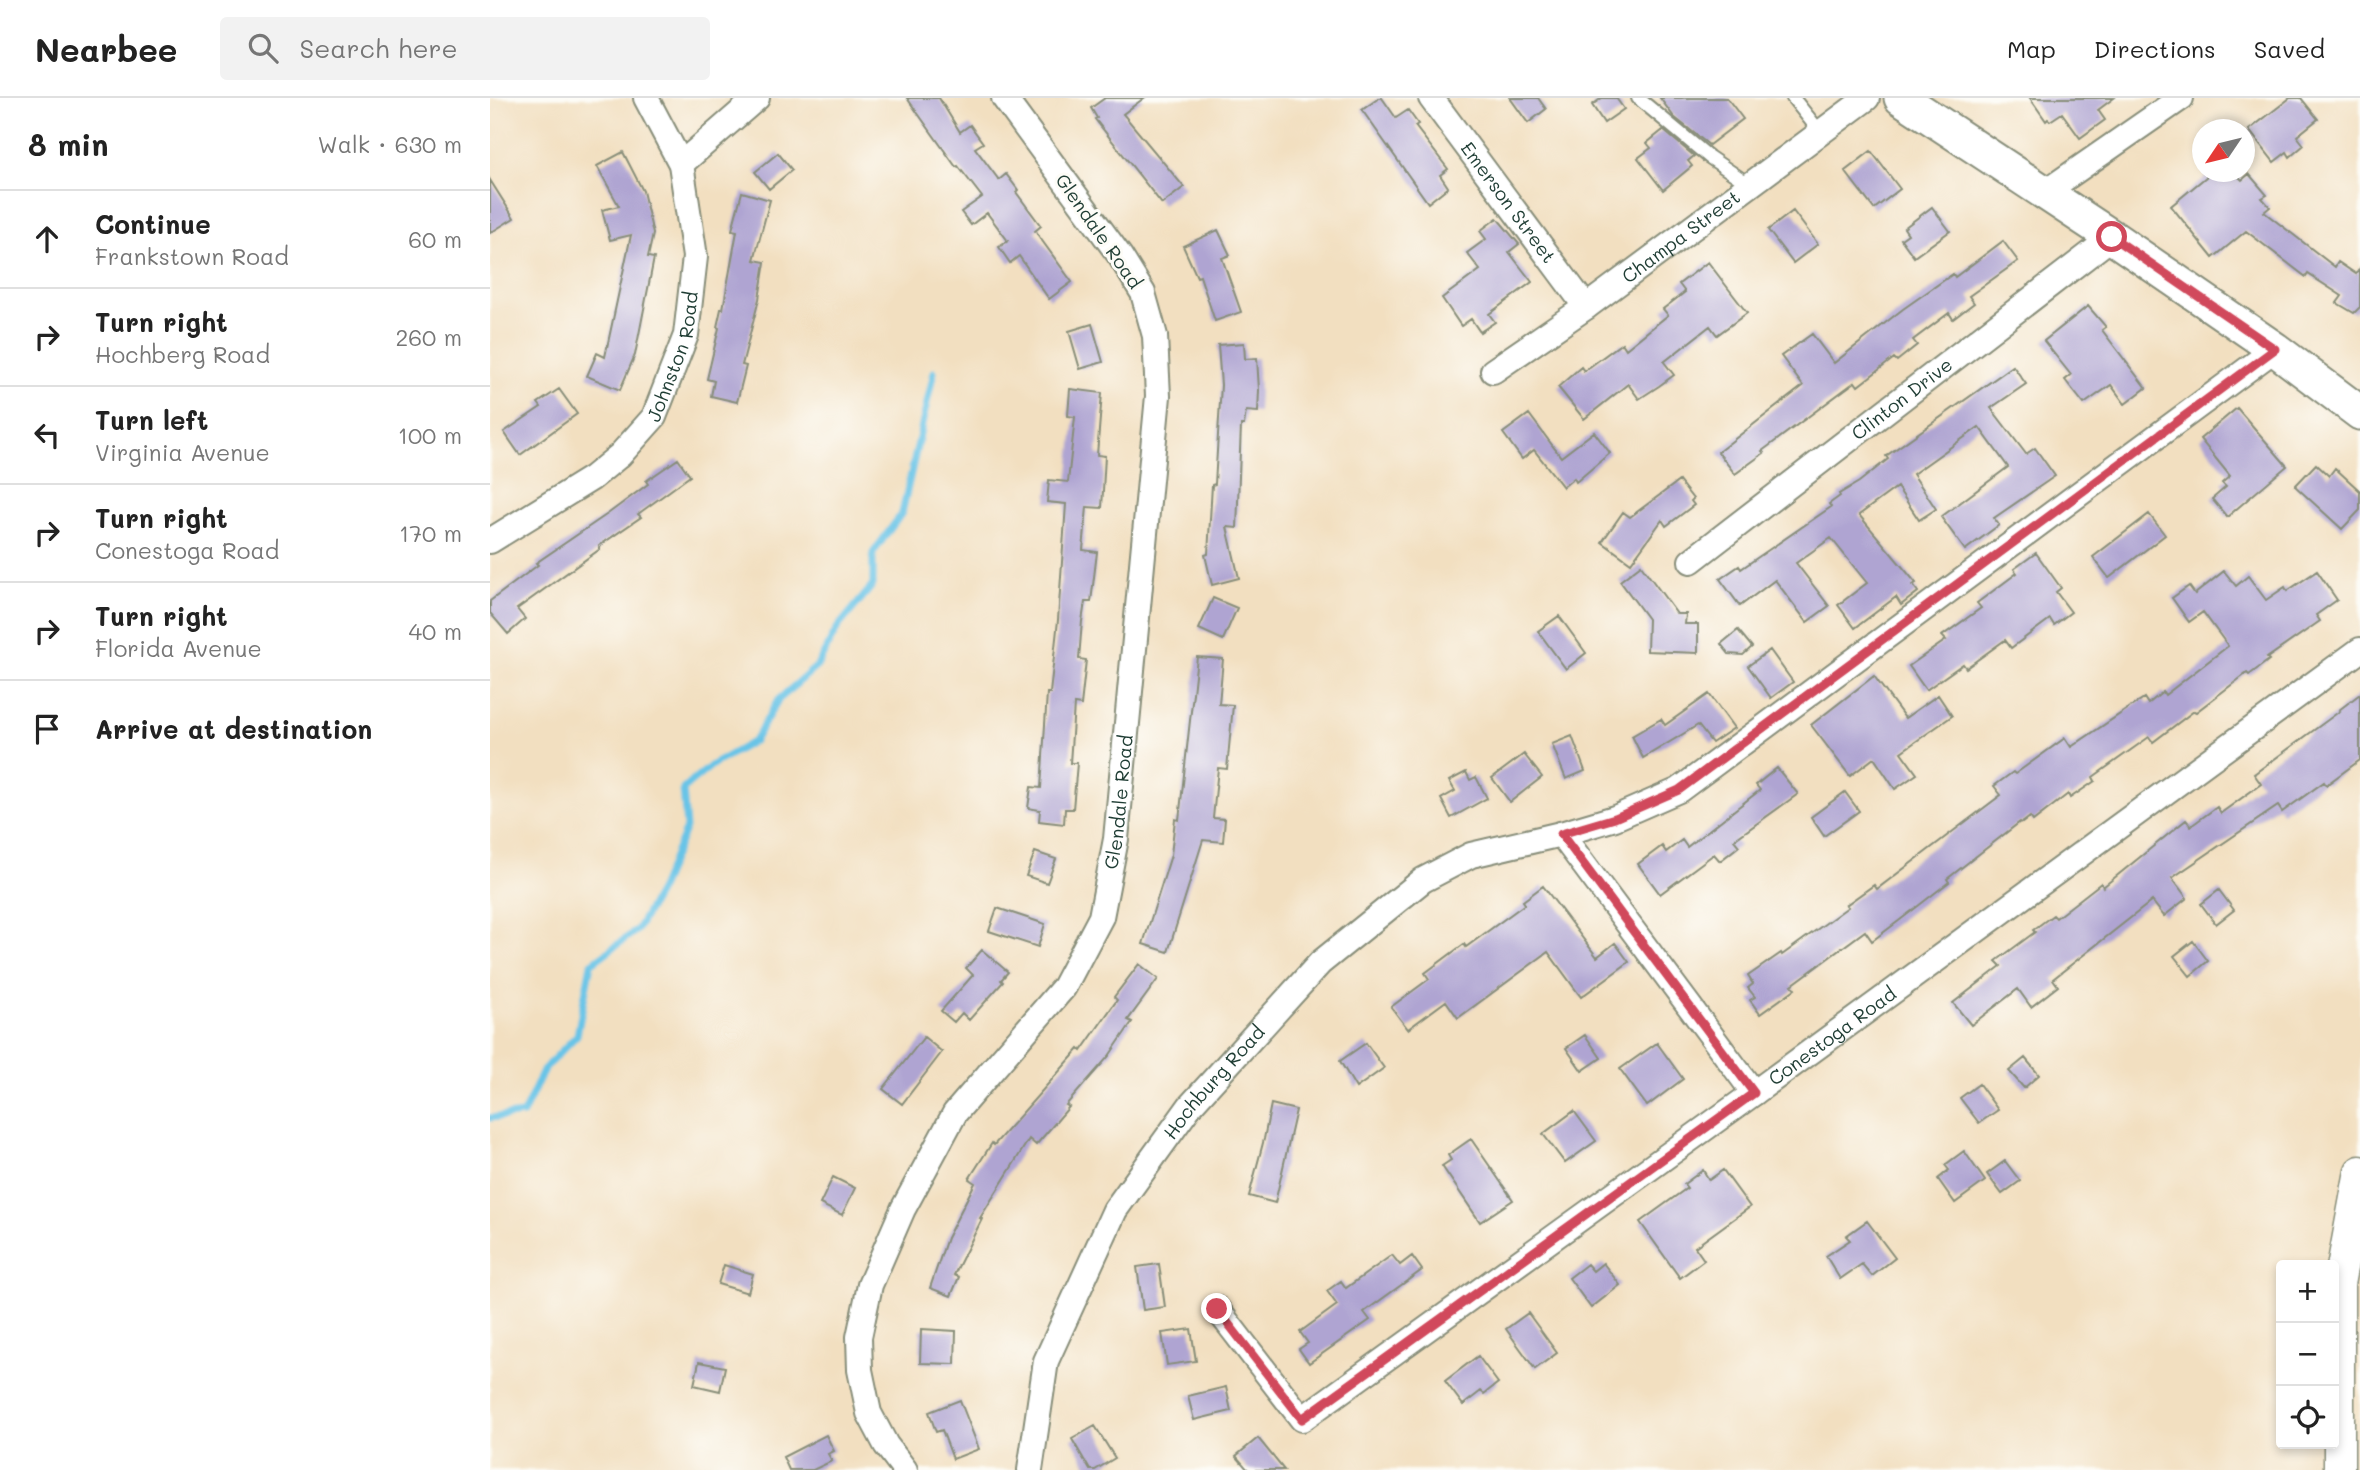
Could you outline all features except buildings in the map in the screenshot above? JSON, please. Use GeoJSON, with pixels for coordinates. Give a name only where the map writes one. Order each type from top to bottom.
{"type":"FeatureCollection","features":[{"type":"Feature","properties":{"kind":"main road"},"geometry":{"type":"LineString","coordinates":[[1901,98],[2112,237],[2275,349],[2360,413]]}},
{"type":"Feature","properties":{"kind":"street","name":"Johnston Road"},"geometry":{"type":"LineString","coordinates":[[490,541],[592,478],[621,455],[654,417],[686,335],[695,257],[681,164],[646,98]]}},
{"type":"Feature","properties":{"kind":"street"},"geometry":{"type":"LineString","coordinates":[[681,164],[757,98]]}},
{"type":"Feature","properties":{"kind":"street","name":"Glendale Road"},"geometry":{"type":"LineString","coordinates":[[905,1470],[886,1445],[869,1413],[860,1370],[859,1337],[870,1285],[902,1209],[955,1113],[1063,987],[1101,917],[1116,839],[1158,396],[1155,336],[1143,293],[1120,256],[1004,98]]}},
{"type":"Feature","properties":{"kind":"street","name":"Emerson Street"},"geometry":{"type":"LineString","coordinates":[[1431,98],[1586,307]]}},
{"type":"Feature","properties":{"kind":"street","name":"Champa Street"},"geometry":{"type":"LineString","coordinates":[[1493,371],[1586,307],[1867,98]]}},
{"type":"Feature","properties":{"kind":"street"},"geometry":{"type":"LineString","coordinates":[[2044,193],[2181,98]]}},
{"type":"Feature","properties":{"kind":"street","name":"Clinton Drive"},"geometry":{"type":"LineString","coordinates":[[1691,561],[2112,237]]}},
{"type":"Feature","properties":{"kind":"street","name":"Hochburg Road"},"geometry":{"type":"LineString","coordinates":[[1030,1470],[1046,1361],[1115,1210],[1190,1106],[1320,963],[1423,880],[1471,855],[1615,818],[1679,790],[2275,349]]}},
{"type":"Feature","properties":{"kind":"street","name":"Conestoga Road"},"geometry":{"type":"LineString","coordinates":[[1217,1309],[1302,1419],[2360,650]]}},
{"type":"Feature","properties":{"kind":"street"},"geometry":{"type":"LineString","coordinates":[[1561,834],[1754,1093]]}},
{"type":"Feature","properties":{"kind":"street"},"geometry":{"type":"LineString","coordinates":[[2339,1470],[2339,1284],[2360,1171]]}},
{"type":"Feature","properties":{"kind":"lane"},"geometry":{"type":"LineString","coordinates":[[1638,98],[1709,157],[1750,185]]}},
{"type":"Feature","properties":{"kind":"lane"},"geometry":{"type":"LineString","coordinates":[[1793,98],[1820,132]]}},
{"type":"Feature","properties":{"kind":"waterway"},"geometry":{"type":"LineString","coordinates":[[490,1118],[523,1114],[544,1069],[577,1035],[591,964],[637,930],[660,889],[686,828],[683,789],[712,765],[754,741],[778,700],[817,666],[838,627],[873,585],[873,553],[902,513],[934,372]]}},
{"type":"Feature","properties":{"kind":"route"},"geometry":{"type":"LineString","coordinates":[[1217,1309],[1302,1419],[1754,1093],[1561,834],[1615,818],[1679,790],[2275,349],[2112,237]]}}]}
